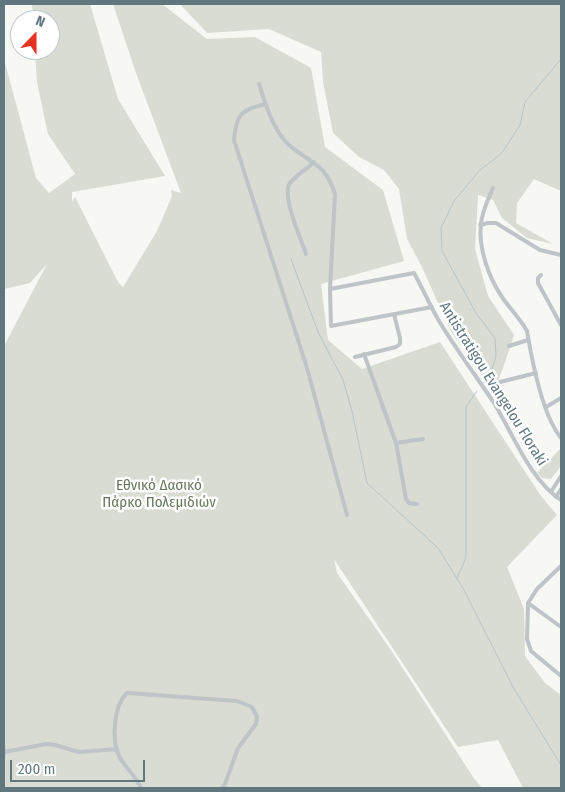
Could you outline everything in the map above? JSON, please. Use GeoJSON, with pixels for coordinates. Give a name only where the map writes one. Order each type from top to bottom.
{"type":"FeatureCollection","features":[{"type":"Feature","properties":{"kind":"street"},"geometry":{"type":"LineString","coordinates":[[259,84],[277,130],[288,144],[325,172],[335,194],[330,289],[331,326],[432,307]]}},
{"type":"Feature","properties":{"kind":"street"},"geometry":{"type":"LineString","coordinates":[[266,104],[251,107],[240,114],[235,125],[234,140],[307,368],[347,515]]}},
{"type":"Feature","properties":{"kind":"street"},"geometry":{"type":"LineString","coordinates":[[306,254],[288,200],[287,189],[291,181],[314,162]]}},
{"type":"Feature","properties":{"kind":"street"},"geometry":{"type":"LineString","coordinates":[[493,188],[484,208],[480,225],[482,248],[492,280],[502,298],[522,321],[546,407],[554,429],[561,438]]}},
{"type":"Feature","properties":{"kind":"street"},"geometry":{"type":"LineString","coordinates":[[480,225],[496,223],[540,250],[561,255]]}},
{"type":"Feature","properties":{"kind":"street","name":"Antistratigou Evangelou Floraki"},"geometry":{"type":"LineString","coordinates":[[330,289],[414,273],[471,372],[494,403],[534,472],[551,492],[561,500]]}},
{"type":"Feature","properties":{"kind":"street"},"geometry":{"type":"LineString","coordinates":[[541,275],[538,278],[538,283],[561,324]]}},
{"type":"Feature","properties":{"kind":"street"},"geometry":{"type":"LineString","coordinates":[[355,357],[396,347],[400,344],[394,314]]}},
{"type":"Feature","properties":{"kind":"street"},"geometry":{"type":"LineString","coordinates":[[509,346],[528,340]]}},
{"type":"Feature","properties":{"kind":"street"},"geometry":{"type":"LineString","coordinates":[[364,354],[396,443],[406,499],[410,503],[418,504]]}},
{"type":"Feature","properties":{"kind":"street"},"geometry":{"type":"LineString","coordinates":[[500,382],[536,373]]}},
{"type":"Feature","properties":{"kind":"street"},"geometry":{"type":"LineString","coordinates":[[546,407],[561,398]]}},
{"type":"Feature","properties":{"kind":"street"},"geometry":{"type":"LineString","coordinates":[[396,443],[422,439]]}},
{"type":"Feature","properties":{"kind":"street"},"geometry":{"type":"LineString","coordinates":[[551,492],[561,476]]}},
{"type":"Feature","properties":{"kind":"street"},"geometry":{"type":"LineString","coordinates":[[556,497],[561,489]]}},
{"type":"Feature","properties":{"kind":"street"},"geometry":{"type":"LineString","coordinates":[[561,566],[537,589],[528,602],[527,639],[531,651],[561,676]]}},
{"type":"Feature","properties":{"kind":"street"},"geometry":{"type":"LineString","coordinates":[[528,602],[561,627]]}},
{"type":"Feature","properties":{"kind":"street"},"geometry":{"type":"LineString","coordinates":[[141,788],[134,774],[119,756],[117,749],[115,732],[117,709],[122,698],[127,693],[237,701],[252,707],[257,717],[256,724],[238,748],[222,788]]}},
{"type":"Feature","properties":{"kind":"street"},"geometry":{"type":"LineString","coordinates":[[4,752],[46,744],[79,752],[117,749]]}},
{"type":"Feature","properties":{"kind":"green space","name":"Εθνικό Δασικό Πάρκο Πολεμιδιών"},"geometry":{"type":"Polygon","coordinates":[[[32,4],[90,4],[118,99],[165,176],[72,192],[72,202],[75,197],[118,282],[123,287],[157,231],[172,196],[171,190],[181,193],[136,73],[113,4],[162,4],[207,39],[255,37],[311,68],[325,147],[383,190],[404,261],[321,284],[328,340],[362,369],[440,342],[541,496],[557,515],[507,567],[524,609],[525,656],[545,683],[561,695],[561,788],[523,788],[498,740],[458,747],[334,559],[337,573],[391,650],[482,788],[4,788],[4,346],[47,264],[30,283],[4,289],[4,59],[36,178],[49,193],[75,174],[48,134],[37,82],[36,60],[60,60],[60,10],[32,10],[32,4]]]}},
{"type":"Feature","properties":{"kind":"green space"},"geometry":{"type":"Polygon","coordinates":[[[180,4],[561,4],[561,191],[534,179],[517,203],[516,223],[553,244],[527,238],[502,218],[493,200],[478,195],[475,249],[488,296],[514,335],[493,392],[450,330],[422,267],[407,239],[399,189],[384,170],[359,157],[333,133],[323,82],[321,52],[269,29],[207,33],[180,4]]]}},
{"type":"Feature","properties":{"kind":"green space"},"geometry":{"type":"Polygon","coordinates":[[[561,448],[561,466],[551,479],[542,478],[537,473],[561,448]]]}},
{"type":"Feature","properties":{"kind":"waterway"},"geometry":{"type":"LineString","coordinates":[[483,383],[491,373],[496,356],[495,338],[476,313],[442,251],[441,228],[454,201],[479,171],[502,153],[520,125],[525,102],[561,59]]}},
{"type":"Feature","properties":{"kind":"waterway"},"geometry":{"type":"LineString","coordinates":[[291,259],[318,332],[343,380],[352,411],[367,483],[438,548],[464,590],[514,689],[561,765]]}},
{"type":"Feature","properties":{"kind":"waterway"},"geometry":{"type":"LineString","coordinates":[[457,578],[466,558],[466,407],[477,391]]}}]}
